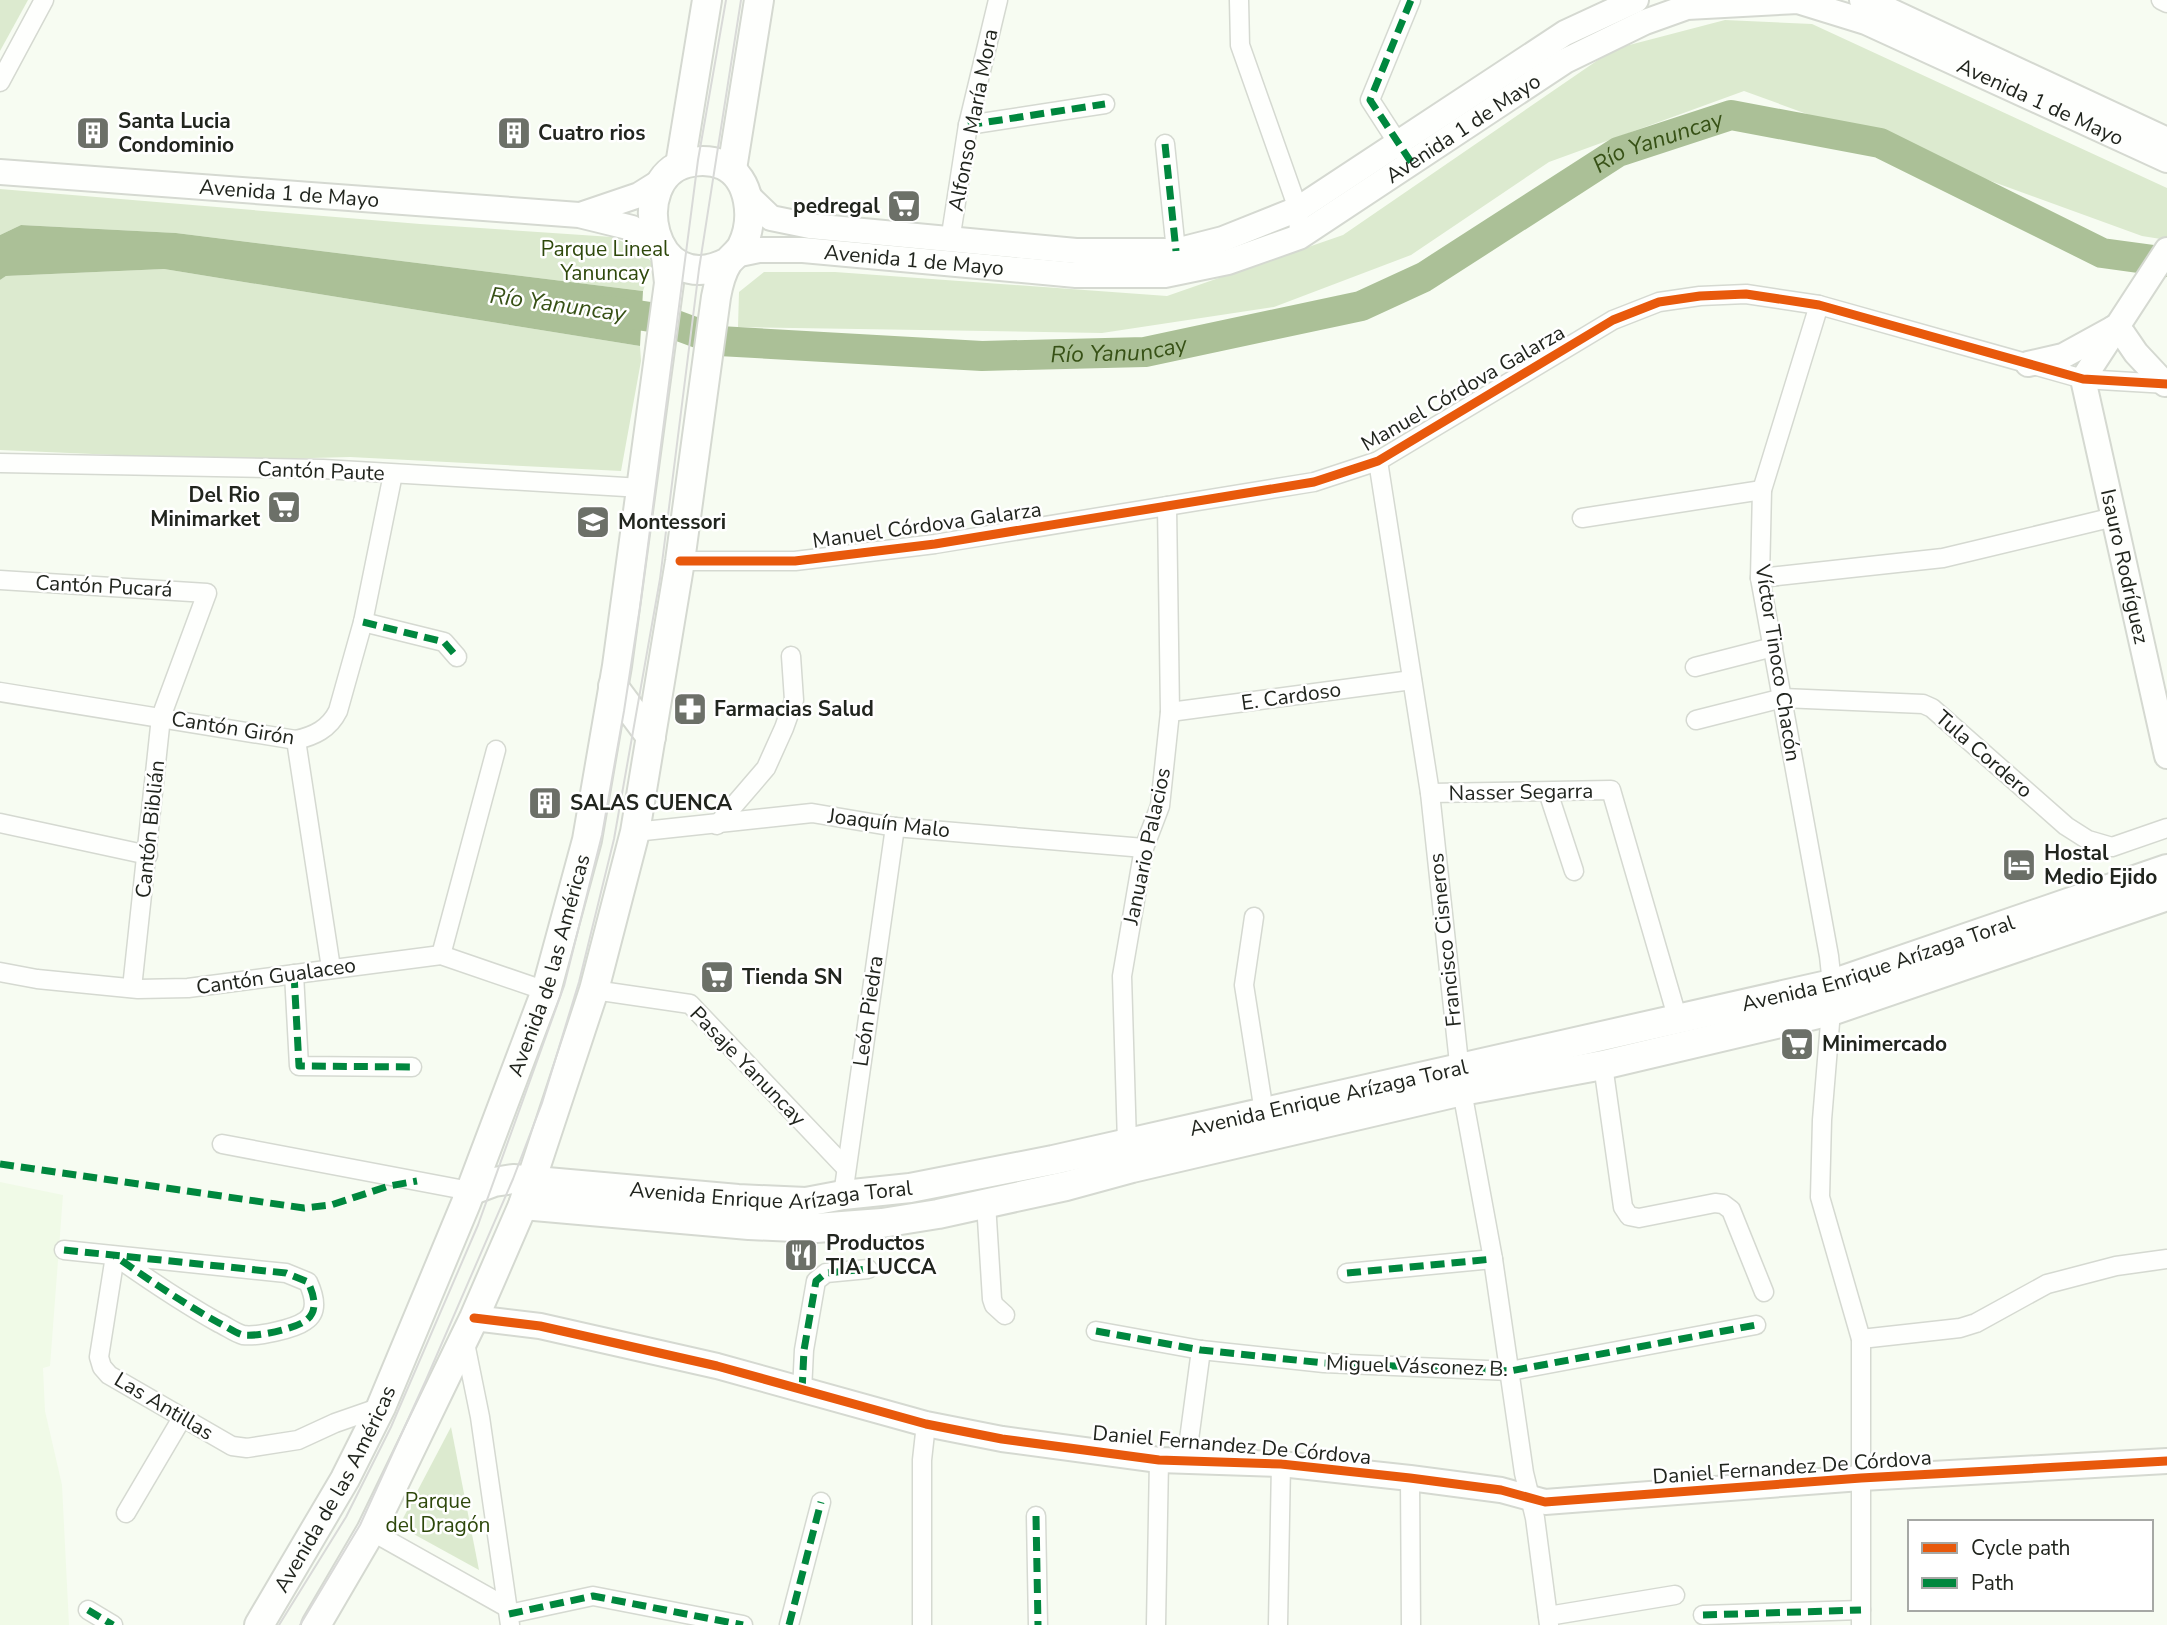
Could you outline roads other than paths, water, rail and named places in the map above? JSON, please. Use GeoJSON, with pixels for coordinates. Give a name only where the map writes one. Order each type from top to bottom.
{"type":"FeatureCollection","features":[{"type":"Feature","properties":{"kind":"main road","name":"Avenida de las Américas"},"geometry":{"type":"LineString","coordinates":[[259,1625],[345,1479],[381,1407],[470,1191],[546,991],[587,840],[642,488],[658,362],[665,262],[654,233],[653,209],[672,172],[707,0]]}},
{"type":"Feature","properties":{"kind":"main road"},"geometry":{"type":"LineString","coordinates":[[672,172],[707,161],[732,169],[759,0]]}},
{"type":"Feature","properties":{"kind":"main road","name":"Avenida 1 de Mayo"},"geometry":{"type":"LineString","coordinates":[[732,259],[774,249],[1076,275],[1165,275],[1228,262],[1299,237],[1405,153],[1565,33],[1636,0]]}},
{"type":"Feature","properties":{"kind":"main road","name":"Avenida 1 de Mayo"},"geometry":{"type":"LineString","coordinates":[[1861,0],[1880,6],[2160,150]]}},
{"type":"Feature","properties":{"kind":"main road","name":"Avenida 1 de Mayo"},"geometry":{"type":"LineString","coordinates":[[746,194],[771,218],[784,222],[950,241],[1076,251],[1176,251],[1223,239],[1298,209],[1405,153],[1566,61],[1645,22],[1687,7],[1798,1],[1866,22],[2160,150]]}},
{"type":"Feature","properties":{"kind":"main road"},"geometry":{"type":"LineString","coordinates":[[2160,150],[2167,175]]}},
{"type":"Feature","properties":{"kind":"main road","name":"Avenida de las Américas"},"geometry":{"type":"LineString","coordinates":[[316,1625],[372,1531],[469,1327],[527,1193],[594,989],[635,832],[680,561],[716,297],[732,259],[744,241],[748,222],[746,194],[732,169]]}},
{"type":"Feature","properties":{"kind":"main road","name":"Avenida 1 de Mayo"},"geometry":{"type":"LineString","coordinates":[[0,172],[579,215],[632,228],[665,262]]}},
{"type":"Feature","properties":{"kind":"main road","name":"Avenida 1 de Mayo"},"geometry":{"type":"LineString","coordinates":[[579,215],[639,195],[672,172]]}},
{"type":"Feature","properties":{"kind":"main road"},"geometry":{"type":"LineString","coordinates":[[2083,379],[2167,250]]}},
{"type":"Feature","properties":{"kind":"main road"},"geometry":{"type":"LineString","coordinates":[[665,262],[711,269],[732,259]]}},
{"type":"Feature","properties":{"kind":"main road"},"geometry":{"type":"LineString","coordinates":[[2028,364],[2063,356],[2114,328]]}},
{"type":"Feature","properties":{"kind":"main road"},"geometry":{"type":"LineString","coordinates":[[2114,328],[2123,334],[2136,353],[2166,384]]}},
{"type":"Feature","properties":{"kind":"main road","name":"Isauro Rodríguez"},"geometry":{"type":"LineString","coordinates":[[2083,379],[2167,756]]}},
{"type":"Feature","properties":{"kind":"main road"},"geometry":{"type":"LineString","coordinates":[[613,686],[651,737]]}},
{"type":"Feature","properties":{"kind":"main road","name":"Avenida Enrique Arízaga Toral"},"geometry":{"type":"LineString","coordinates":[[470,1191],[494,1182],[513,1179],[527,1193],[749,1225],[816,1228],[938,1214],[1066,1186],[1678,1020],[1831,998],[2167,869]]}},
{"type":"Feature","properties":{"kind":"main road","name":"Avenida Enrique Arízaga Toral"},"geometry":{"type":"LineString","coordinates":[[527,1193],[806,1202],[910,1188],[1264,1112],[1460,1079],[1603,1065],[2167,896]]}},
{"type":"Feature","properties":{"kind":"main road","name":"Daniel Fernandez De Córdova"},"geometry":{"type":"LineString","coordinates":[[469,1327],[540,1326],[717,1366],[926,1424],[1002,1439],[1160,1460],[1281,1464],[1410,1478],[1501,1490],[1545,1502],[1861,1478],[2167,1461]]}},
{"type":"Feature","properties":{"kind":"street"},"geometry":{"type":"LineString","coordinates":[[0,82],[44,0]]}},
{"type":"Feature","properties":{"kind":"street","name":"Alfonso María Mora"},"geometry":{"type":"LineString","coordinates":[[950,241],[968,125],[998,0]]}},
{"type":"Feature","properties":{"kind":"street"},"geometry":{"type":"LineString","coordinates":[[1239,0],[1240,45],[1298,209],[1299,237]]}},
{"type":"Feature","properties":{"kind":"street"},"geometry":{"type":"LineString","coordinates":[[1405,153],[1370,100],[1411,0]]}},
{"type":"Feature","properties":{"kind":"street"},"geometry":{"type":"LineString","coordinates":[[2161,0],[2167,3]]}},
{"type":"Feature","properties":{"kind":"street"},"geometry":{"type":"LineString","coordinates":[[968,125],[1105,104]]}},
{"type":"Feature","properties":{"kind":"street"},"geometry":{"type":"LineString","coordinates":[[1165,144],[1176,251]]}},
{"type":"Feature","properties":{"kind":"street","name":"Manuel Córdova Galarza"},"geometry":{"type":"LineString","coordinates":[[680,561],[795,561],[935,544],[1314,482],[1378,461],[1614,320],[1659,302],[1700,296],[1746,294],[1819,305],[2083,379],[2166,384]]}},
{"type":"Feature","properties":{"kind":"street","name":"Víctor Tinoco Chacón"},"geometry":{"type":"LineString","coordinates":[[1819,305],[1762,490],[1760,579],[1829,957],[1831,998],[1822,1121],[1820,1197],[1861,1339],[1861,1618]]}},
{"type":"Feature","properties":{"kind":"street","name":"Francisco Cisneros"},"geometry":{"type":"LineString","coordinates":[[1378,461],[1430,793],[1460,1079],[1493,1259],[1549,1621]]}},
{"type":"Feature","properties":{"kind":"street","name":"Cantón Paute"},"geometry":{"type":"LineString","coordinates":[[0,463],[323,469],[642,488]]}},
{"type":"Feature","properties":{"kind":"street","name":"Cantón Girón"},"geometry":{"type":"LineString","coordinates":[[0,692],[296,740],[321,731],[334,719],[363,622],[393,474]]}},
{"type":"Feature","properties":{"kind":"street"},"geometry":{"type":"LineString","coordinates":[[1582,518],[1762,490]]}},
{"type":"Feature","properties":{"kind":"street","name":"Januario Palacios"},"geometry":{"type":"LineString","coordinates":[[1126,1143],[1122,976],[1144,848],[1160,806],[1170,712],[1167,506]]}},
{"type":"Feature","properties":{"kind":"street"},"geometry":{"type":"LineString","coordinates":[[1760,579],[1943,558],[2114,517]]}},
{"type":"Feature","properties":{"kind":"street","name":"Cantón Pucará"},"geometry":{"type":"LineString","coordinates":[[0,580],[207,593]]}},
{"type":"Feature","properties":{"kind":"street","name":"Cantón Biblián"},"geometry":{"type":"LineString","coordinates":[[132,988],[161,717],[207,593]]}},
{"type":"Feature","properties":{"kind":"street"},"geometry":{"type":"LineString","coordinates":[[363,622],[444,642],[457,657]]}},
{"type":"Feature","properties":{"kind":"street"},"geometry":{"type":"LineString","coordinates":[[1695,667],[1773,647]]}},
{"type":"Feature","properties":{"kind":"street"},"geometry":{"type":"LineString","coordinates":[[717,825],[765,768],[784,728],[794,700],[791,656]]}},
{"type":"Feature","properties":{"kind":"street","name":"E. Cardoso"},"geometry":{"type":"LineString","coordinates":[[1170,712],[1412,680]]}},
{"type":"Feature","properties":{"kind":"street","name":"Tula Cordero"},"geometry":{"type":"LineString","coordinates":[[1696,720],[1783,698],[1923,704],[1932,708],[2066,826],[2088,840],[2112,847],[2167,828]]}},
{"type":"Feature","properties":{"kind":"street"},"geometry":{"type":"LineString","coordinates":[[296,740],[331,968]]}},
{"type":"Feature","properties":{"kind":"street"},"geometry":{"type":"LineString","coordinates":[[441,955],[496,751]]}},
{"type":"Feature","properties":{"kind":"street","name":"Nasser Segarra"},"geometry":{"type":"LineString","coordinates":[[1430,793],[1611,790],[1678,1020]]}},
{"type":"Feature","properties":{"kind":"street"},"geometry":{"type":"LineString","coordinates":[[1548,792],[1574,871]]}},
{"type":"Feature","properties":{"kind":"street","name":"Joaquín Malo"},"geometry":{"type":"LineString","coordinates":[[635,832],[812,813],[895,827],[1144,848]]}},
{"type":"Feature","properties":{"kind":"street"},"geometry":{"type":"LineString","coordinates":[[0,823],[148,855]]}},
{"type":"Feature","properties":{"kind":"street","name":"León Piedra"},"geometry":{"type":"LineString","coordinates":[[843,1195],[895,827]]}},
{"type":"Feature","properties":{"kind":"street"},"geometry":{"type":"LineString","coordinates":[[1254,917],[1244,985],[1264,1112]]}},
{"type":"Feature","properties":{"kind":"street","name":"Cantón Gualaceo"},"geometry":{"type":"LineString","coordinates":[[0,972],[37,979],[132,988],[210,987],[331,968],[441,955],[546,991]]}},
{"type":"Feature","properties":{"kind":"street"},"geometry":{"type":"LineString","coordinates":[[294,974],[299,1066],[412,1067]]}},
{"type":"Feature","properties":{"kind":"street","name":"Pasaje Yanuncay"},"geometry":{"type":"LineString","coordinates":[[594,989],[690,1004],[845,1167]]}},
{"type":"Feature","properties":{"kind":"street"},"geometry":{"type":"LineString","coordinates":[[1603,1065],[1623,1207],[1629,1216],[1639,1218],[1715,1203],[1723,1204],[1731,1210],[1764,1292]]}},
{"type":"Feature","properties":{"kind":"street"},"geometry":{"type":"LineString","coordinates":[[222,1144],[470,1191]]}},
{"type":"Feature","properties":{"kind":"street"},"geometry":{"type":"LineString","coordinates":[[986,1203],[992,1300],[1005,1315]]}},
{"type":"Feature","properties":{"kind":"street"},"geometry":{"type":"LineString","coordinates":[[64,1250],[286,1273],[308,1282],[312,1291],[313,1312],[309,1319],[294,1327],[242,1335],[180,1301],[115,1256]]}},
{"type":"Feature","properties":{"kind":"street","name":"Las Antillas"},"geometry":{"type":"LineString","coordinates":[[115,1256],[99,1357],[102,1367],[109,1375],[232,1446],[247,1448],[298,1440],[335,1423],[381,1407]]}},
{"type":"Feature","properties":{"kind":"street"},"geometry":{"type":"LineString","coordinates":[[1347,1273],[1493,1259]]}},
{"type":"Feature","properties":{"kind":"street"},"geometry":{"type":"LineString","coordinates":[[1861,1339],[1960,1328],[1976,1323],[2047,1284],[2116,1266],[2167,1259]]}},
{"type":"Feature","properties":{"kind":"street"},"geometry":{"type":"LineString","coordinates":[[802,1391],[804,1350],[816,1281],[827,1273],[868,1269]]}},
{"type":"Feature","properties":{"kind":"street","name":"Miguel Vásconez B."},"geometry":{"type":"LineString","coordinates":[[1096,1331],[1201,1350],[1324,1363],[1510,1371],[1756,1325]]}},
{"type":"Feature","properties":{"kind":"street"},"geometry":{"type":"LineString","coordinates":[[469,1327],[509,1616]]}},
{"type":"Feature","properties":{"kind":"street"},"geometry":{"type":"LineString","coordinates":[[1186,1462],[1201,1350]]}},
{"type":"Feature","properties":{"kind":"street"},"geometry":{"type":"LineString","coordinates":[[126,1513],[183,1418]]}},
{"type":"Feature","properties":{"kind":"street"},"geometry":{"type":"LineString","coordinates":[[335,1423],[351,1429],[361,1446]]}},
{"type":"Feature","properties":{"kind":"street"},"geometry":{"type":"LineString","coordinates":[[922,1625],[922,1460],[926,1424]]}},
{"type":"Feature","properties":{"kind":"street"},"geometry":{"type":"LineString","coordinates":[[1156,1625],[1160,1460]]}},
{"type":"Feature","properties":{"kind":"street"},"geometry":{"type":"LineString","coordinates":[[1278,1625],[1281,1464]]}},
{"type":"Feature","properties":{"kind":"street"},"geometry":{"type":"LineString","coordinates":[[1410,1478],[1411,1625]]}},
{"type":"Feature","properties":{"kind":"street"},"geometry":{"type":"LineString","coordinates":[[789,1625],[821,1502]]}},
{"type":"Feature","properties":{"kind":"street"},"geometry":{"type":"LineString","coordinates":[[1036,1516],[1038,1625]]}},
{"type":"Feature","properties":{"kind":"street"},"geometry":{"type":"LineString","coordinates":[[372,1531],[509,1616],[593,1596],[743,1625]]}},
{"type":"Feature","properties":{"kind":"street"},"geometry":{"type":"LineString","coordinates":[[1549,1621],[1675,1595]]}},
{"type":"Feature","properties":{"kind":"street"},"geometry":{"type":"LineString","coordinates":[[88,1610],[113,1625]]}},
{"type":"Feature","properties":{"kind":"street"},"geometry":{"type":"LineString","coordinates":[[1703,1615],[1861,1618]]}},
{"type":"Feature","properties":{"kind":"water"},"geometry":{"type":"Polygon","coordinates":[[[21,225],[176,233],[643,291],[640,346],[164,269],[6,276],[0,280],[0,235],[21,225]]]}},
{"type":"Feature","properties":{"kind":"waterway","name":"Río Yanuncay"},"geometry":{"type":"LineString","coordinates":[[604,310],[657,318],[719,341],[982,356],[1145,352],[1361,306],[1424,277],[1618,152],[1731,115],[1880,143],[2102,253],[2167,262]]}},
{"type":"Feature","properties":{"kind":"tram line"},"geometry":{"type":"LineString","coordinates":[[279,1625],[346,1517],[391,1427],[478,1225],[564,986],[602,835],[624,711],[698,160],[726,0]]}},
{"type":"Feature","properties":{"kind":"tram line"},"geometry":{"type":"LineString","coordinates":[[300,1625],[360,1525],[426,1380],[513,1179],[542,1103],[579,982],[614,839],[660,579],[699,269],[741,0]]}},
{"type":"Feature","properties":{"kind":"place","name":"Santa Lucia Condominio"},"geometry":{"type":"Point","coordinates":[93,133]}},
{"type":"Feature","properties":{"kind":"place","name":"Cuatro rios"},"geometry":{"type":"Point","coordinates":[514,133]}},
{"type":"Feature","properties":{"kind":"place","name":"pedregal"},"geometry":{"type":"Point","coordinates":[904,206]}},
{"type":"Feature","properties":{"kind":"place","name":"Del Rio Minimarket"},"geometry":{"type":"Point","coordinates":[284,507]}},
{"type":"Feature","properties":{"kind":"place","name":"Montessori"},"geometry":{"type":"Point","coordinates":[593,522]}},
{"type":"Feature","properties":{"kind":"place","name":"Farmacias Salud"},"geometry":{"type":"Point","coordinates":[690,709]}},
{"type":"Feature","properties":{"kind":"place","name":"SALAS CUENCA"},"geometry":{"type":"Point","coordinates":[545,803]}},
{"type":"Feature","properties":{"kind":"place","name":"Hostal Medio Ejido"},"geometry":{"type":"Point","coordinates":[2019,865]}},
{"type":"Feature","properties":{"kind":"place","name":"Tienda SN"},"geometry":{"type":"Point","coordinates":[717,977]}},
{"type":"Feature","properties":{"kind":"place","name":"Minimercado"},"geometry":{"type":"Point","coordinates":[1797,1044]}},
{"type":"Feature","properties":{"kind":"place","name":"Productos TIA LUCCA"},"geometry":{"type":"Point","coordinates":[801,1255]}},
{"type":"Feature","properties":{"kind":"park label","name":"Parque Lineal Yanuncay"},"geometry":{"type":"Point","coordinates":[605,261]}},
{"type":"Feature","properties":{"kind":"park label","name":"Parque del Dragón"},"geometry":{"type":"Point","coordinates":[438,1513]}}]}
